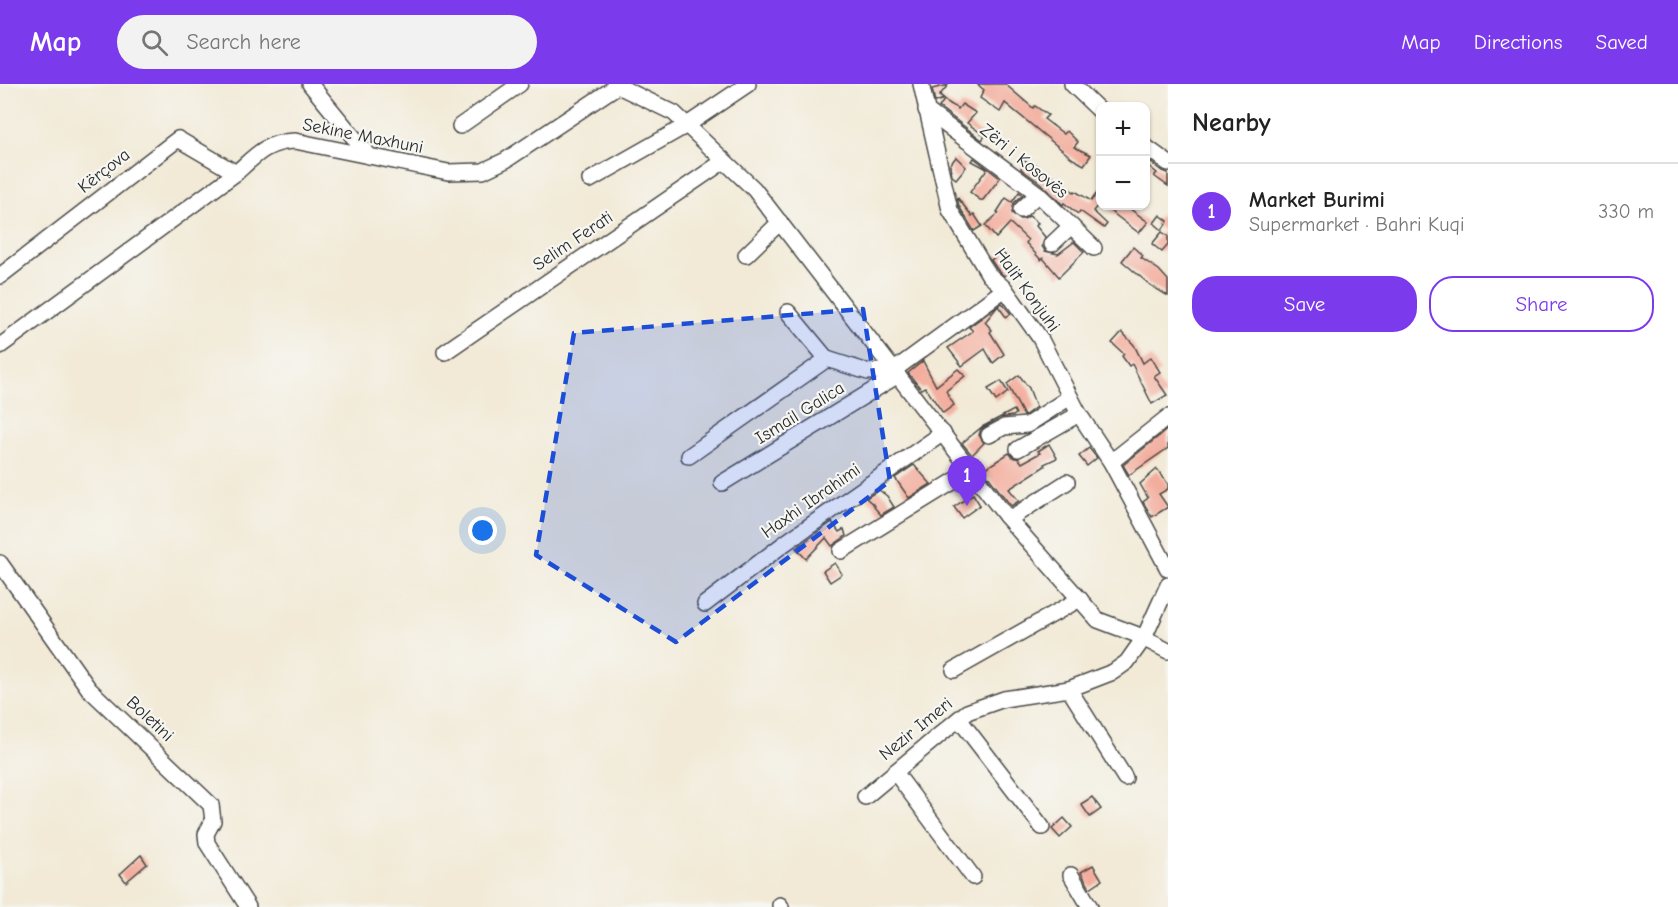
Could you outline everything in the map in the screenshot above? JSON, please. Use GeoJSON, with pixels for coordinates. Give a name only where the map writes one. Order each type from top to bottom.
{"type":"FeatureCollection","features":[{"type":"Feature","properties":{"kind":"street"},"geometry":{"type":"LineString","coordinates":[[309,84],[369,156]]}},
{"type":"Feature","properties":{"kind":"street"},"geometry":{"type":"LineString","coordinates":[[460,126],[520,84]]}},
{"type":"Feature","properties":{"kind":"street"},"geometry":{"type":"LineString","coordinates":[[590,180],[687,125],[748,84]]}},
{"type":"Feature","properties":{"kind":"street","name":"Halit Konjuhi"},"geometry":{"type":"LineString","coordinates":[[921,84],[950,210],[989,274],[1005,289],[1040,338],[1079,414],[1111,462],[1168,569]]}},
{"type":"Feature","properties":{"kind":"street"},"geometry":{"type":"LineString","coordinates":[[1072,84],[1096,106]]}},
{"type":"Feature","properties":{"kind":"street"},"geometry":{"type":"LineString","coordinates":[[615,85],[674,113],[754,189],[1006,516],[1098,620],[1144,638],[1168,651]]}},
{"type":"Feature","properties":{"kind":"street","name":"Sekine Maxhuni"},"geometry":{"type":"LineString","coordinates":[[0,346],[236,173],[262,151],[279,142],[295,141],[448,172],[483,171],[506,160],[615,85]]}},
{"type":"Feature","properties":{"kind":"street","name":"Zëri i Kosovës"},"geometry":{"type":"LineString","coordinates":[[926,110],[1039,195],[1094,248]]}},
{"type":"Feature","properties":{"kind":"street","name":"Kërçova"},"geometry":{"type":"LineString","coordinates":[[0,276],[178,139],[236,173]]}},
{"type":"Feature","properties":{"kind":"street"},"geometry":{"type":"LineString","coordinates":[[1150,149],[1167,159]]}},
{"type":"Feature","properties":{"kind":"street","name":"Selim Ferati"},"geometry":{"type":"LineString","coordinates":[[445,352],[724,161]]}},
{"type":"Feature","properties":{"kind":"street"},"geometry":{"type":"LineString","coordinates":[[1022,211],[1039,195]]}},
{"type":"Feature","properties":{"kind":"street"},"geometry":{"type":"LineString","coordinates":[[746,255],[780,222]]}},
{"type":"Feature","properties":{"kind":"street"},"geometry":{"type":"LineString","coordinates":[[1052,244],[1071,226]]}},
{"type":"Feature","properties":{"kind":"street","name":"Ismail Galica"},"geometry":{"type":"LineString","coordinates":[[722,483],[896,373],[1005,289]]}},
{"type":"Feature","properties":{"kind":"street"},"geometry":{"type":"LineString","coordinates":[[788,312],[827,359],[868,372],[896,373]]}},
{"type":"Feature","properties":{"kind":"street"},"geometry":{"type":"LineString","coordinates":[[689,456],[827,359]]}},
{"type":"Feature","properties":{"kind":"street"},"geometry":{"type":"LineString","coordinates":[[989,435],[1004,427],[1027,424],[1070,397]]}},
{"type":"Feature","properties":{"kind":"street"},"geometry":{"type":"LineString","coordinates":[[1017,449],[1079,414]]}},
{"type":"Feature","properties":{"kind":"street"},"geometry":{"type":"LineString","coordinates":[[1111,462],[1168,417]]}},
{"type":"Feature","properties":{"kind":"street","name":"Haxhi Ibrahimi"},"geometry":{"type":"LineString","coordinates":[[705,604],[785,543],[943,433]]}},
{"type":"Feature","properties":{"kind":"street"},"geometry":{"type":"LineString","coordinates":[[841,551],[972,470]]}},
{"type":"Feature","properties":{"kind":"street"},"geometry":{"type":"LineString","coordinates":[[1006,516],[1014,516],[1067,482]]}},
{"type":"Feature","properties":{"kind":"street","name":"Boletini"},"geometry":{"type":"LineString","coordinates":[[0,563],[89,689],[211,804],[213,821],[206,834],[207,843],[248,907]]}},
{"type":"Feature","properties":{"kind":"street","name":"Nezir Imeri"},"geometry":{"type":"LineString","coordinates":[[865,797],[967,712],[1004,699],[1069,689],[1113,672],[1127,662],[1144,638],[1168,585]]}},
{"type":"Feature","properties":{"kind":"street"},"geometry":{"type":"LineString","coordinates":[[954,670],[1080,599]]}},
{"type":"Feature","properties":{"kind":"street"},"geometry":{"type":"LineString","coordinates":[[1069,689],[1125,778]]}},
{"type":"Feature","properties":{"kind":"street"},"geometry":{"type":"LineString","coordinates":[[959,719],[1042,827]]}},
{"type":"Feature","properties":{"kind":"street"},"geometry":{"type":"LineString","coordinates":[[895,772],[973,877]]}},
{"type":"Feature","properties":{"kind":"street"},"geometry":{"type":"LineString","coordinates":[[1071,875],[1090,907]]}},
{"type":"Feature","properties":{"kind":"highlighted area"},"geometry":{"type":"Polygon","coordinates":[[[863,309],[890,481],[676,642],[536,555],[574,333],[863,309]]]}},
{"type":"Feature","properties":{"kind":"building"},"geometry":{"type":"Polygon","coordinates":[[[977,84],[1005,84],[1033,108],[1035,106],[1048,115],[1044,119],[1064,134],[1067,131],[1078,142],[1074,147],[1091,155],[1084,165],[1073,159],[1005,103],[1000,112],[980,98],[984,90],[977,84]]]}},
{"type":"Feature","properties":{"kind":"building"},"geometry":{"type":"Polygon","coordinates":[[[948,85],[939,96],[944,99],[935,102],[932,89],[948,85]]]}},
{"type":"Feature","properties":{"kind":"building"},"geometry":{"type":"Polygon","coordinates":[[[944,100],[958,109],[962,104],[976,113],[967,123],[985,136],[982,140],[939,107],[944,100]]]}},
{"type":"Feature","properties":{"kind":"building"},"geometry":{"type":"Polygon","coordinates":[[[956,157],[966,167],[956,179],[952,176],[950,165],[956,157]]]}},
{"type":"Feature","properties":{"kind":"building"},"geometry":{"type":"Polygon","coordinates":[[[974,158],[1000,178],[983,200],[970,192],[987,169],[972,161],[974,158]]]}},
{"type":"Feature","properties":{"kind":"building"},"geometry":{"type":"Polygon","coordinates":[[[1023,160],[1038,166],[1037,168],[1091,201],[1096,194],[1096,208],[1093,211],[1107,224],[1104,228],[1080,211],[1078,214],[1064,203],[1063,205],[1043,185],[1021,169],[1023,160]]]}},
{"type":"Feature","properties":{"kind":"building"},"geometry":{"type":"Polygon","coordinates":[[[1150,162],[1168,173],[1168,186],[1154,176],[1157,173],[1150,167],[1150,162]]]}},
{"type":"Feature","properties":{"kind":"building"},"geometry":{"type":"Polygon","coordinates":[[[1019,192],[1023,195],[1014,203],[1012,213],[1019,219],[1029,216],[1038,223],[1036,226],[1045,237],[1042,246],[1045,251],[1058,254],[1074,242],[1084,252],[1059,277],[1026,243],[1028,240],[1010,223],[996,238],[985,225],[999,213],[997,212],[1006,198],[1012,202],[1019,192]]]}},
{"type":"Feature","properties":{"kind":"building"},"geometry":{"type":"Polygon","coordinates":[[[957,197],[982,226],[974,231],[959,206],[957,197]]]}},
{"type":"Feature","properties":{"kind":"building"},"geometry":{"type":"Polygon","coordinates":[[[1132,210],[1148,222],[1139,233],[1110,211],[1132,210]]]}},
{"type":"Feature","properties":{"kind":"building"},"geometry":{"type":"Polygon","coordinates":[[[1160,215],[1168,221],[1162,230],[1154,223],[1160,215]]]}},
{"type":"Feature","properties":{"kind":"building"},"geometry":{"type":"Polygon","coordinates":[[[1162,232],[1168,236],[1168,245],[1162,252],[1152,244],[1162,232]]]}},
{"type":"Feature","properties":{"kind":"building"},"geometry":{"type":"Polygon","coordinates":[[[1133,247],[1143,256],[1141,258],[1159,270],[1168,280],[1168,296],[1150,285],[1122,261],[1133,247]]]}},
{"type":"Feature","properties":{"kind":"building"},"geometry":{"type":"Polygon","coordinates":[[[1002,252],[1015,267],[1004,276],[991,260],[1002,252]]]}},
{"type":"Feature","properties":{"kind":"building"},"geometry":{"type":"Polygon","coordinates":[[[1002,303],[1011,314],[1006,317],[998,306],[985,322],[992,330],[990,332],[1004,354],[993,363],[985,349],[962,366],[948,348],[973,331],[969,327],[1002,303]]]}},
{"type":"Feature","properties":{"kind":"building"},"geometry":{"type":"Polygon","coordinates":[[[1122,332],[1134,345],[1143,363],[1151,357],[1160,372],[1154,376],[1167,395],[1152,404],[1132,364],[1129,366],[1122,356],[1124,354],[1112,343],[1122,332]]]}},
{"type":"Feature","properties":{"kind":"building"},"geometry":{"type":"Polygon","coordinates":[[[923,361],[936,386],[958,369],[965,376],[946,391],[954,405],[943,413],[925,387],[921,389],[908,373],[923,361]]]}},
{"type":"Feature","properties":{"kind":"building"},"geometry":{"type":"Polygon","coordinates":[[[1019,375],[1029,388],[1036,407],[1024,416],[1007,384],[1019,375]]]}},
{"type":"Feature","properties":{"kind":"building"},"geometry":{"type":"Polygon","coordinates":[[[1001,381],[1008,392],[996,401],[988,389],[1001,381]]]}},
{"type":"Feature","properties":{"kind":"building"},"geometry":{"type":"Polygon","coordinates":[[[1014,410],[1016,414],[1013,416],[999,418],[981,429],[979,435],[984,443],[972,455],[962,443],[982,427],[1014,410]]]}},
{"type":"Feature","properties":{"kind":"building"},"geometry":{"type":"Polygon","coordinates":[[[1168,429],[1168,448],[1129,475],[1123,465],[1168,429]]]}},
{"type":"Feature","properties":{"kind":"building"},"geometry":{"type":"Polygon","coordinates":[[[1049,444],[1057,458],[1044,464],[1045,466],[1009,489],[1019,501],[1011,506],[983,470],[1009,453],[1022,463],[1040,453],[1038,451],[1049,444]]]}},
{"type":"Feature","properties":{"kind":"building"},"geometry":{"type":"Polygon","coordinates":[[[1089,448],[1097,458],[1087,466],[1079,456],[1089,448]]]}},
{"type":"Feature","properties":{"kind":"building"},"geometry":{"type":"Polygon","coordinates":[[[914,465],[931,484],[909,498],[895,478],[914,465]]]}},
{"type":"Feature","properties":{"kind":"building"},"geometry":{"type":"Polygon","coordinates":[[[1157,469],[1168,484],[1168,489],[1159,494],[1168,507],[1152,517],[1143,502],[1148,498],[1140,484],[1157,469]]]}},
{"type":"Feature","properties":{"kind":"building"},"geometry":{"type":"Polygon","coordinates":[[[879,490],[887,496],[894,507],[881,515],[866,498],[879,490]]]}},
{"type":"Feature","properties":{"kind":"building"},"geometry":{"type":"Polygon","coordinates":[[[973,494],[980,505],[962,518],[954,507],[973,494]]]}},
{"type":"Feature","properties":{"kind":"building"},"geometry":{"type":"Polygon","coordinates":[[[832,522],[839,532],[844,529],[846,536],[832,546],[826,538],[806,559],[796,548],[832,522]]]}},
{"type":"Feature","properties":{"kind":"building"},"geometry":{"type":"Polygon","coordinates":[[[835,563],[842,574],[830,582],[823,571],[835,563]]]}},
{"type":"Feature","properties":{"kind":"building"},"geometry":{"type":"Polygon","coordinates":[[[1092,797],[1101,809],[1090,817],[1081,804],[1092,797]]]}},
{"type":"Feature","properties":{"kind":"building"},"geometry":{"type":"Polygon","coordinates":[[[1064,818],[1072,827],[1060,838],[1052,829],[1064,818]]]}},
{"type":"Feature","properties":{"kind":"building"},"geometry":{"type":"Polygon","coordinates":[[[141,855],[147,864],[126,882],[120,874],[141,855]]]}},
{"type":"Feature","properties":{"kind":"building"},"geometry":{"type":"Polygon","coordinates":[[[1093,865],[1102,880],[1090,888],[1081,872],[1093,865]]]}},
{"type":"Feature","properties":{"kind":"place","name":"Market Burimi"},"geometry":{"type":"Point","coordinates":[967,506]}}]}
